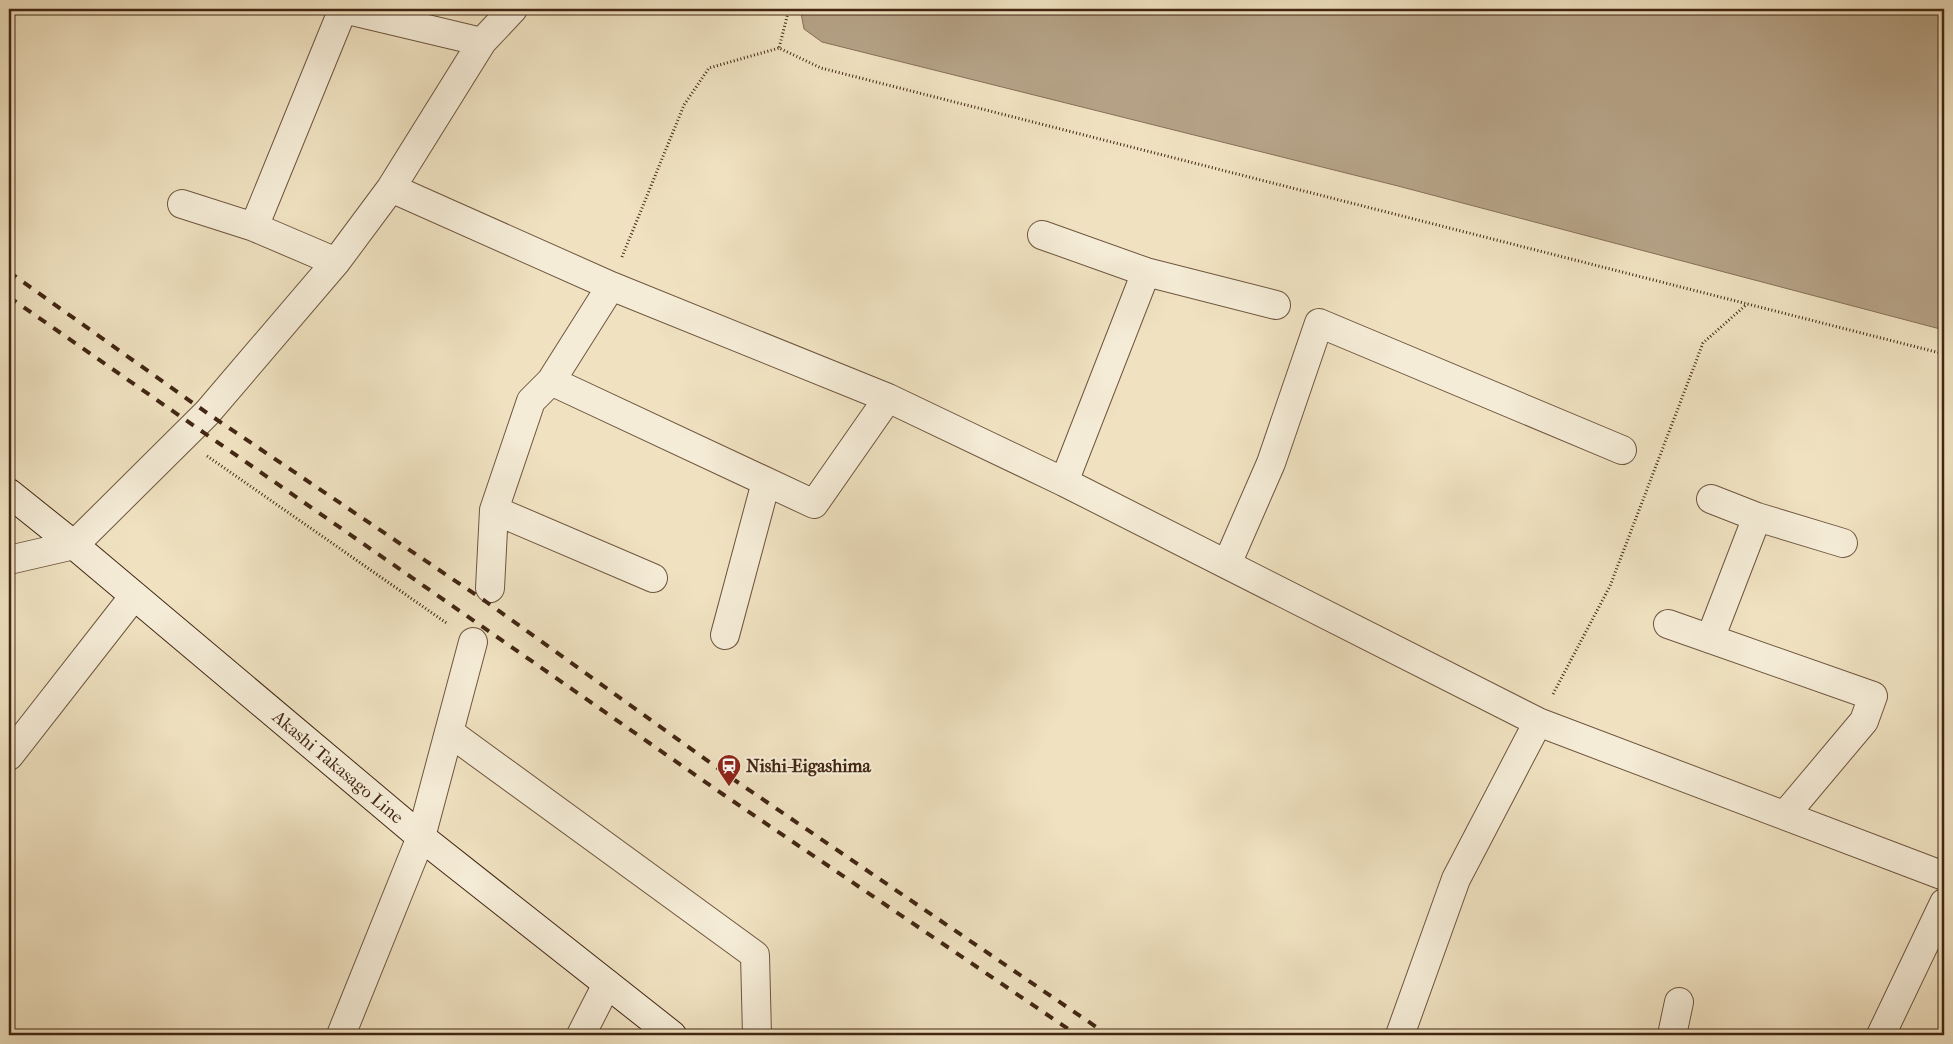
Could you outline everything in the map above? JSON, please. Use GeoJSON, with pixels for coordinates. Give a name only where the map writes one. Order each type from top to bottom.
{"type":"FeatureCollection","features":[{"type":"Feature","properties":{"kind":"street"},"geometry":{"type":"LineString","coordinates":[[254,227],[343,9],[482,42]]}},
{"type":"Feature","properties":{"kind":"street"},"geometry":{"type":"LineString","coordinates":[[9,560],[74,545],[206,413],[336,262],[391,188],[482,42],[513,9]]}},
{"type":"Feature","properties":{"kind":"street"},"geometry":{"type":"LineString","coordinates":[[391,188],[611,286],[888,398],[1064,482],[1538,722],[1944,876]]}},
{"type":"Feature","properties":{"kind":"street"},"geometry":{"type":"LineString","coordinates":[[182,204],[254,227],[336,262]]}},
{"type":"Feature","properties":{"kind":"street"},"geometry":{"type":"LineString","coordinates":[[1042,235],[1146,272],[1276,305]]}},
{"type":"Feature","properties":{"kind":"street"},"geometry":{"type":"LineString","coordinates":[[1064,482],[1146,272]]}},
{"type":"Feature","properties":{"kind":"street"},"geometry":{"type":"LineString","coordinates":[[490,588],[494,510],[531,401],[551,381],[611,286]]}},
{"type":"Feature","properties":{"kind":"street"},"geometry":{"type":"LineString","coordinates":[[1226,564],[1271,464],[1318,324],[1622,450]]}},
{"type":"Feature","properties":{"kind":"street"},"geometry":{"type":"LineString","coordinates":[[551,381],[814,504],[888,398]]}},
{"type":"Feature","properties":{"kind":"street"},"geometry":{"type":"LineString","coordinates":[[725,636],[766,482]]}},
{"type":"Feature","properties":{"kind":"street","name":"Akashi Takasago Line"},"geometry":{"type":"LineString","coordinates":[[9,494],[74,545],[421,837],[672,1035]]}},
{"type":"Feature","properties":{"kind":"street"},"geometry":{"type":"LineString","coordinates":[[1712,499],[1757,518],[1843,543]]}},
{"type":"Feature","properties":{"kind":"street"},"geometry":{"type":"LineString","coordinates":[[494,510],[653,578]]}},
{"type":"Feature","properties":{"kind":"street"},"geometry":{"type":"LineString","coordinates":[[1710,639],[1757,518]]}},
{"type":"Feature","properties":{"kind":"street"},"geometry":{"type":"LineString","coordinates":[[9,756],[134,596]]}},
{"type":"Feature","properties":{"kind":"street"},"geometry":{"type":"LineString","coordinates":[[1668,624],[1873,696],[1864,722],[1785,815]]}},
{"type":"Feature","properties":{"kind":"street"},"geometry":{"type":"LineString","coordinates":[[341,1035],[421,837],[473,642]]}},
{"type":"Feature","properties":{"kind":"street"},"geometry":{"type":"LineString","coordinates":[[1401,1035],[1456,879],[1538,722]]}},
{"type":"Feature","properties":{"kind":"street"},"geometry":{"type":"LineString","coordinates":[[449,732],[755,955],[758,1035]]}},
{"type":"Feature","properties":{"kind":"street"},"geometry":{"type":"LineString","coordinates":[[1881,1035],[1944,902]]}},
{"type":"Feature","properties":{"kind":"street"},"geometry":{"type":"LineString","coordinates":[[581,1035],[607,984]]}},
{"type":"Feature","properties":{"kind":"street"},"geometry":{"type":"LineString","coordinates":[[1672,1035],[1679,1002]]}},
{"type":"Feature","properties":{"kind":"path"},"geometry":{"type":"LineString","coordinates":[[779,48],[789,9]]}},
{"type":"Feature","properties":{"kind":"path"},"geometry":{"type":"LineString","coordinates":[[611,286],[684,105],[709,68],[779,48],[821,68],[1944,354]]}},
{"type":"Feature","properties":{"kind":"path"},"geometry":{"type":"LineString","coordinates":[[1538,722],[1610,586],[1703,343],[1747,304]]}},
{"type":"Feature","properties":{"kind":"path"},"geometry":{"type":"LineString","coordinates":[[182,438],[473,642]]}},
{"type":"Feature","properties":{"kind":"shaded area"},"geometry":{"type":"Polygon","coordinates":[[[804,9],[1944,9],[1944,330],[1398,186],[822,42],[804,29],[801,13],[804,9]]]}},
{"type":"Feature","properties":{"kind":"railway"},"geometry":{"type":"LineString","coordinates":[[9,272],[207,413],[485,601],[733,779],[1108,1035]]}},
{"type":"Feature","properties":{"kind":"railway"},"geometry":{"type":"LineString","coordinates":[[9,297],[724,795],[1077,1035]]}},
{"type":"Feature","properties":{"kind":"place","name":"Nishi-Eigashima"},"geometry":{"type":"Point","coordinates":[729,787]}}]}
